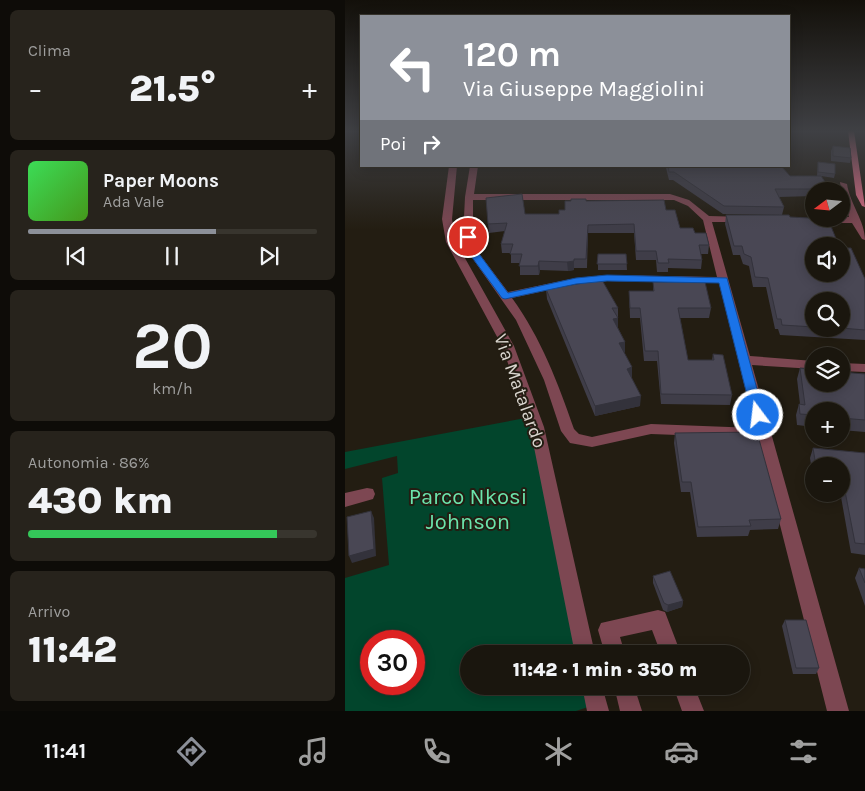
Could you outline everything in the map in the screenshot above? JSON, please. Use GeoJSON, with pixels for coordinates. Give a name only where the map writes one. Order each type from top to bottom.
{"type":"FeatureCollection","features":[{"type":"Feature","properties":{"kind":"main road"},"geometry":{"type":"LineString","coordinates":[[856,164],[860,195],[865,204]]}},
{"type":"Feature","properties":{"kind":"street","name":"Via Matalardo"},"geometry":{"type":"LineString","coordinates":[[453,167],[447,198],[447,218],[451,242],[508,346],[537,427],[583,645]]}},
{"type":"Feature","properties":{"kind":"street"},"geometry":{"type":"LineString","coordinates":[[474,167],[470,192],[468,237],[473,252],[522,320],[551,380],[567,431],[575,439],[592,442],[651,429],[763,433]]}},
{"type":"Feature","properties":{"kind":"street"},"geometry":{"type":"LineString","coordinates":[[470,192],[675,198],[695,206],[707,220],[743,360],[839,711]]}},
{"type":"Feature","properties":{"kind":"street"},"geometry":{"type":"LineString","coordinates":[[850,209],[865,237]]}},
{"type":"Feature","properties":{"kind":"street"},"geometry":{"type":"LineString","coordinates":[[707,220],[756,220]]}},
{"type":"Feature","properties":{"kind":"street"},"geometry":{"type":"LineString","coordinates":[[850,220],[855,220]]}},
{"type":"Feature","properties":{"kind":"street"},"geometry":{"type":"LineString","coordinates":[[505,296],[576,281],[607,278],[723,280]]}},
{"type":"Feature","properties":{"kind":"street"},"geometry":{"type":"LineString","coordinates":[[743,360],[805,364]]}},
{"type":"Feature","properties":{"kind":"street"},"geometry":{"type":"LineString","coordinates":[[850,367],[865,368]]}},
{"type":"Feature","properties":{"kind":"street"},"geometry":{"type":"LineString","coordinates":[[345,500],[367,494]]}},
{"type":"Feature","properties":{"kind":"street"},"geometry":{"type":"LineString","coordinates":[[612,645],[608,630],[658,619],[668,645]]}},
{"type":"Feature","properties":{"kind":"street"},"geometry":{"type":"LineString","coordinates":[[594,695],[597,711]]}},
{"type":"Feature","properties":{"kind":"street"},"geometry":{"type":"LineString","coordinates":[[627,695],[631,711]]}},
{"type":"Feature","properties":{"kind":"street"},"geometry":{"type":"LineString","coordinates":[[687,695],[693,711]]}},
{"type":"Feature","properties":{"kind":"green space","name":"Parco Nkosi Johnson"},"geometry":{"type":"Polygon","coordinates":[[[520,419],[530,419],[575,645],[460,645],[460,695],[586,695],[588,707],[576,711],[345,711],[345,578],[389,565],[382,478],[398,473],[397,456],[345,469],[345,452],[520,419]]]}},
{"type":"Feature","properties":{"kind":"building"},"geometry":{"type":"Polygon","coordinates":[[[818,164],[835,164],[835,174],[818,172],[818,164]]]}},
{"type":"Feature","properties":{"kind":"building"},"geometry":{"type":"Polygon","coordinates":[[[668,167],[782,167],[790,176],[821,176],[825,182],[805,182],[805,189],[775,189],[784,207],[724,206],[674,172],[669,172],[668,167]]]}},
{"type":"Feature","properties":{"kind":"building"},"geometry":{"type":"Polygon","coordinates":[[[522,194],[525,214],[559,214],[559,210],[565,210],[565,201],[571,201],[571,199],[586,199],[586,201],[664,200],[666,210],[675,210],[680,228],[693,228],[695,233],[706,233],[709,245],[699,245],[702,260],[668,259],[669,263],[658,263],[656,251],[636,251],[634,224],[588,225],[586,259],[574,259],[574,261],[567,262],[539,261],[538,266],[519,266],[522,254],[510,254],[513,244],[501,244],[507,223],[488,224],[486,198],[522,194]]]}},
{"type":"Feature","properties":{"kind":"building"},"geometry":{"type":"Polygon","coordinates":[[[726,215],[789,215],[790,217],[805,218],[805,228],[832,228],[835,237],[805,237],[805,282],[850,282],[851,248],[865,279],[865,330],[850,329],[850,292],[805,292],[805,326],[782,325],[781,319],[777,319],[768,278],[755,277],[751,257],[744,254],[742,246],[734,246],[726,215]]]}},
{"type":"Feature","properties":{"kind":"building"},"geometry":{"type":"Polygon","coordinates":[[[598,254],[626,254],[627,264],[597,264],[598,254]]]}},
{"type":"Feature","properties":{"kind":"building"},"geometry":{"type":"Polygon","coordinates":[[[602,280],[618,308],[612,308],[618,318],[613,319],[625,342],[619,343],[632,367],[627,369],[641,396],[595,406],[546,289],[602,280]]]}},
{"type":"Feature","properties":{"kind":"building"},"geometry":{"type":"Polygon","coordinates":[[[653,282],[705,282],[711,308],[678,308],[688,360],[714,360],[713,354],[723,355],[732,395],[661,394],[658,351],[645,351],[640,308],[630,308],[629,291],[654,291],[653,282]]]}},
{"type":"Feature","properties":{"kind":"building"},"geometry":{"type":"Polygon","coordinates":[[[800,368],[805,368],[805,392],[850,392],[850,373],[865,374],[865,420],[850,419],[850,402],[805,402],[805,405],[800,368]]]}},
{"type":"Feature","properties":{"kind":"building"},"geometry":{"type":"Polygon","coordinates":[[[799,404],[805,405],[805,414],[800,414],[799,404]]]}},
{"type":"Feature","properties":{"kind":"building"},"geometry":{"type":"Polygon","coordinates":[[[757,432],[781,519],[749,520],[751,526],[698,527],[691,482],[682,482],[675,433],[757,432]]]}},
{"type":"Feature","properties":{"kind":"building"},"geometry":{"type":"Polygon","coordinates":[[[813,448],[865,453],[865,544],[855,543],[847,502],[850,502],[850,457],[814,457],[813,448]]]}},
{"type":"Feature","properties":{"kind":"building"},"geometry":{"type":"Polygon","coordinates":[[[371,511],[374,549],[349,556],[347,517],[371,511]]]}},
{"type":"Feature","properties":{"kind":"building"},"geometry":{"type":"Polygon","coordinates":[[[859,568],[865,569],[865,583],[859,568]]]}},
{"type":"Feature","properties":{"kind":"building"},"geometry":{"type":"Polygon","coordinates":[[[670,571],[683,601],[668,605],[664,603],[653,576],[670,571]]]}},
{"type":"Feature","properties":{"kind":"building"},"geometry":{"type":"Polygon","coordinates":[[[785,620],[806,620],[819,668],[796,668],[785,620]]]}},
{"type":"Feature","properties":{"kind":"route"},"geometry":{"type":"LineString","coordinates":[[468,237],[473,252],[505,296],[576,281],[607,278],[723,280],[758,415]]}}]}
